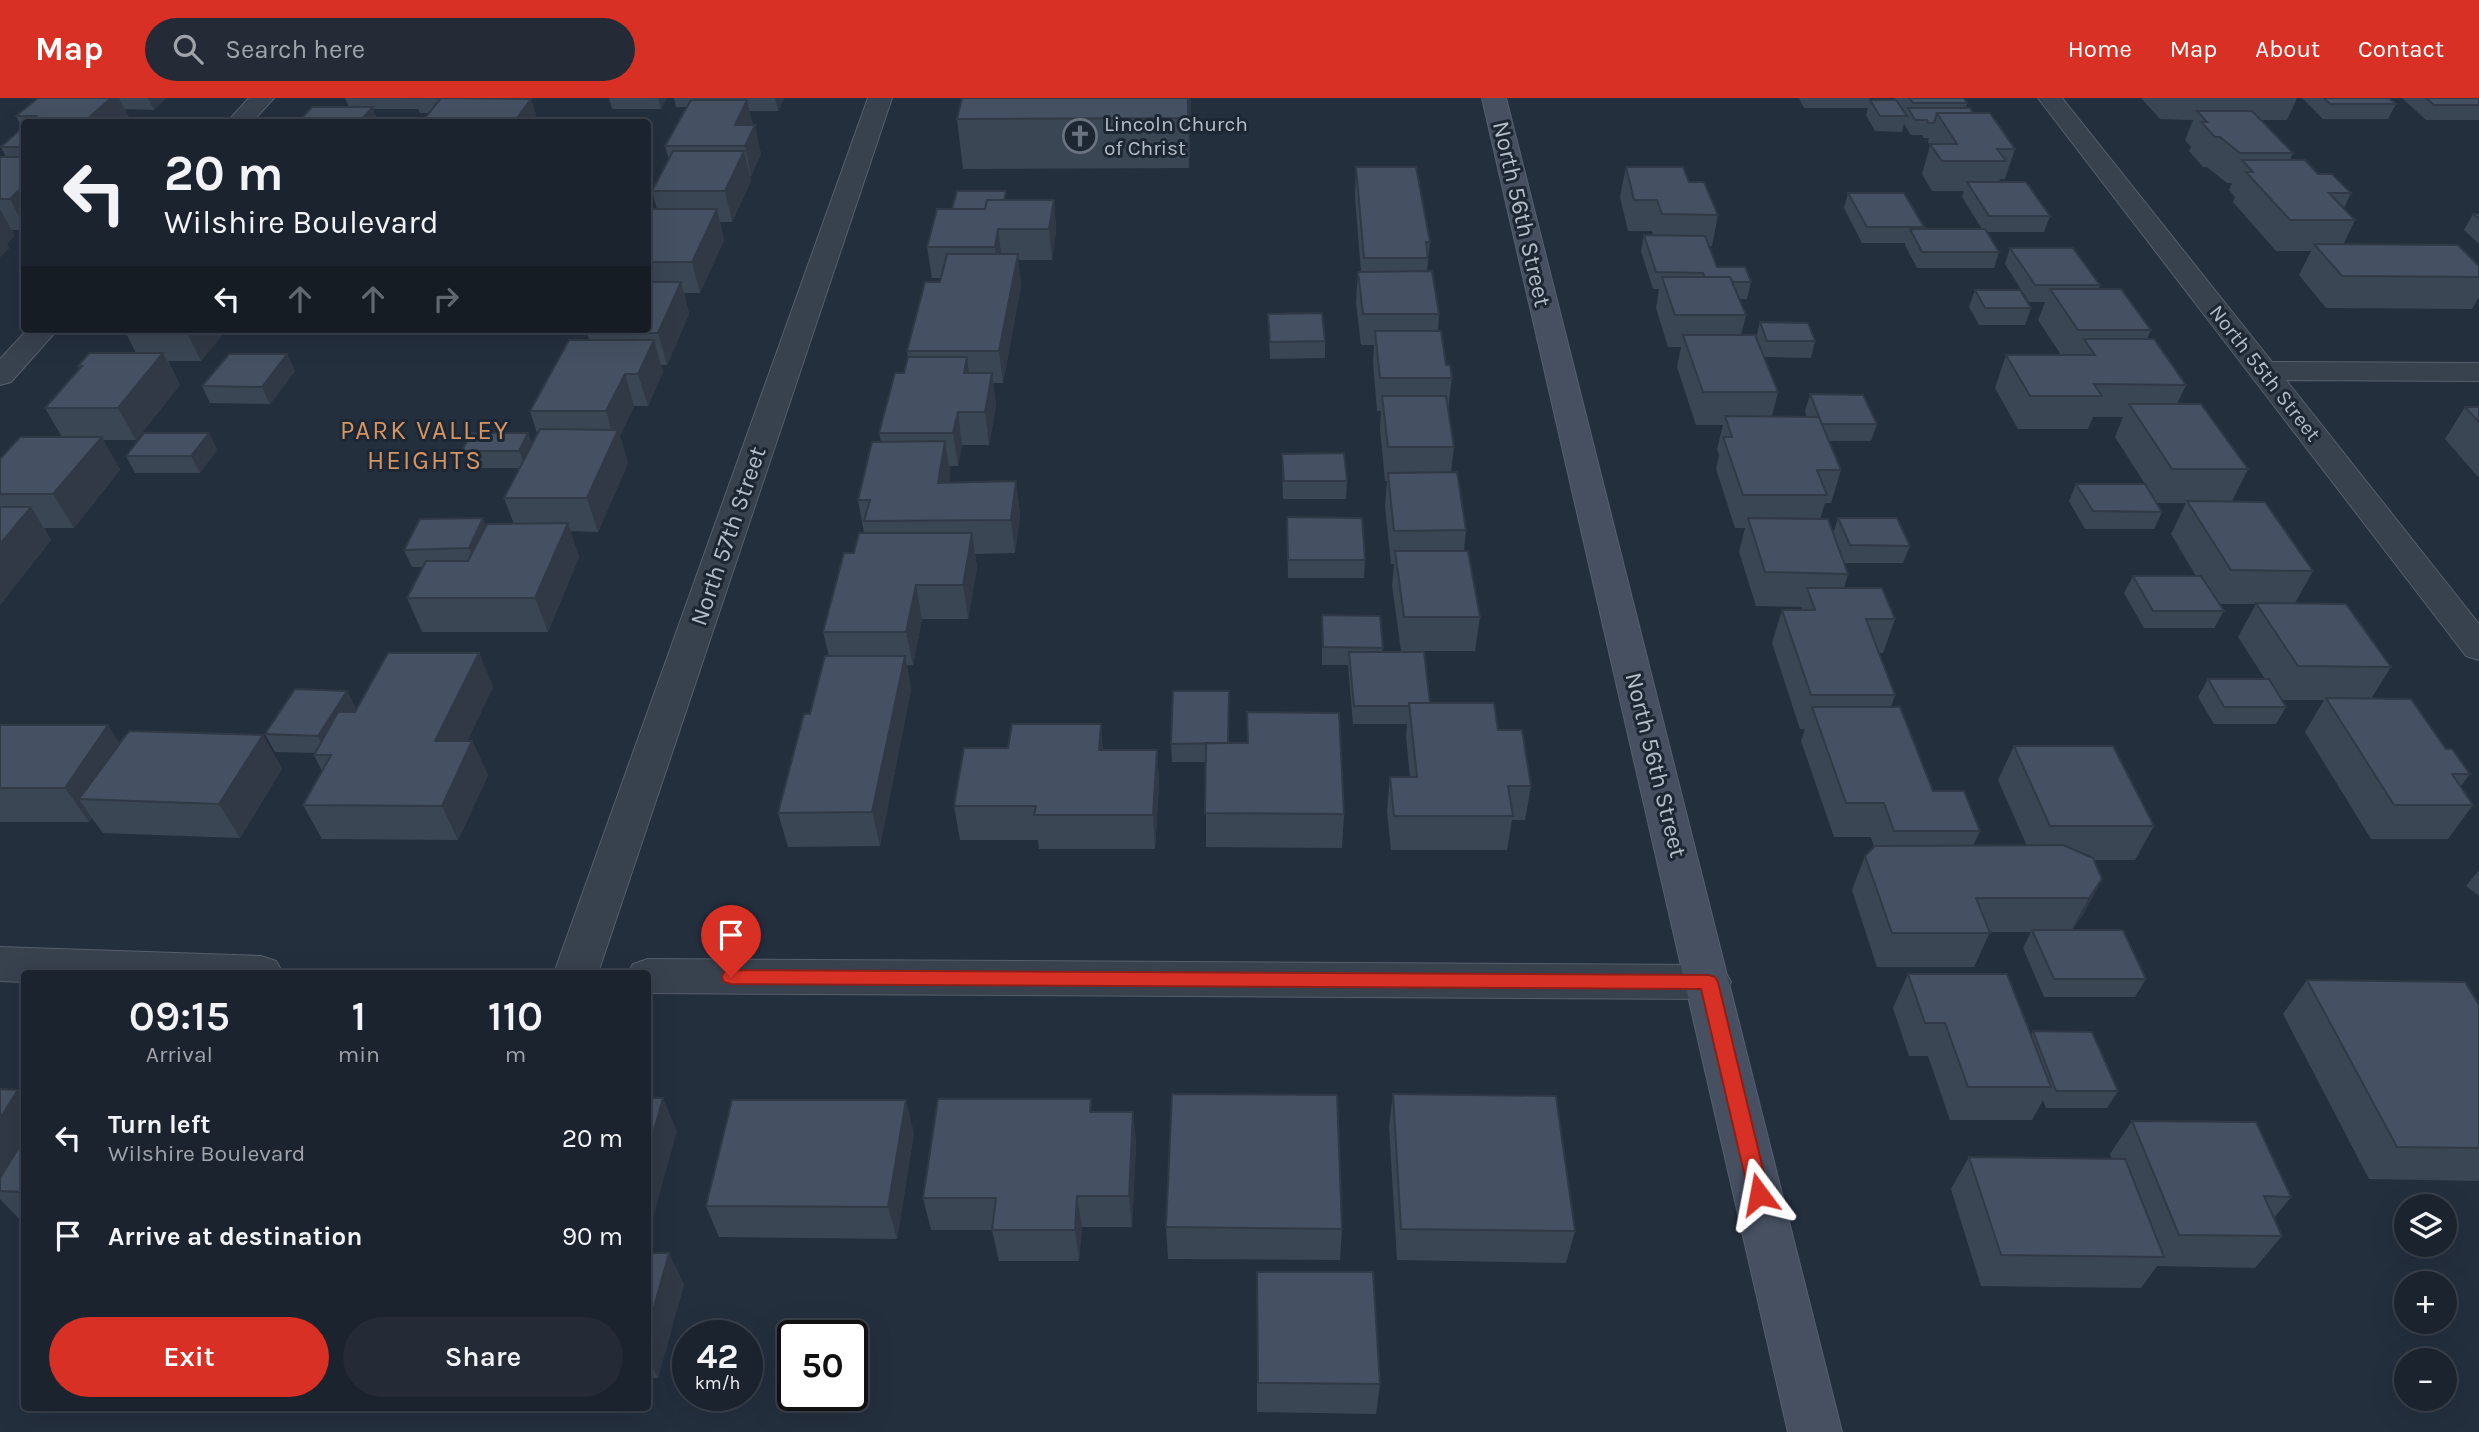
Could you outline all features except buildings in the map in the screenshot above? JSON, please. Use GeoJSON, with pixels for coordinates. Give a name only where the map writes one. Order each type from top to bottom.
{"type":"FeatureCollection","features":[{"type":"Feature","properties":{"kind":"main road","name":"North 56th Street"},"geometry":{"type":"LineString","coordinates":[[1494,98],[1709,982],[1815,1432]]}},
{"type":"Feature","properties":{"kind":"street"},"geometry":{"type":"LineString","coordinates":[[242,119],[262,98]]}},
{"type":"Feature","properties":{"kind":"street","name":"North 57th Street"},"geometry":{"type":"LineString","coordinates":[[577,970],[880,98]]}},
{"type":"Feature","properties":{"kind":"street","name":"North 55th Street"},"geometry":{"type":"LineString","coordinates":[[2050,98],[2479,649]]}},
{"type":"Feature","properties":{"kind":"street"},"geometry":{"type":"LineString","coordinates":[[0,376],[40,333]]}},
{"type":"Feature","properties":{"kind":"street"},"geometry":{"type":"LineString","coordinates":[[2263,371],[2479,372]]}},
{"type":"Feature","properties":{"kind":"street"},"geometry":{"type":"LineString","coordinates":[[0,964],[174,970]]}},
{"type":"Feature","properties":{"kind":"street"},"geometry":{"type":"LineString","coordinates":[[651,976],[1709,982]]}},
{"type":"Feature","properties":{"kind":"place","name":"Lincoln Church of Christ"},"geometry":{"type":"Point","coordinates":[1080,136]}},
{"type":"Feature","properties":{"kind":"district","name":"PARK VALLEY HEIGHTS"},"geometry":{"type":"Point","coordinates":[425,445]}},
{"type":"Feature","properties":{"kind":"route"},"geometry":{"type":"LineString","coordinates":[[731,977],[1709,982],[1759,1194]]}}]}
